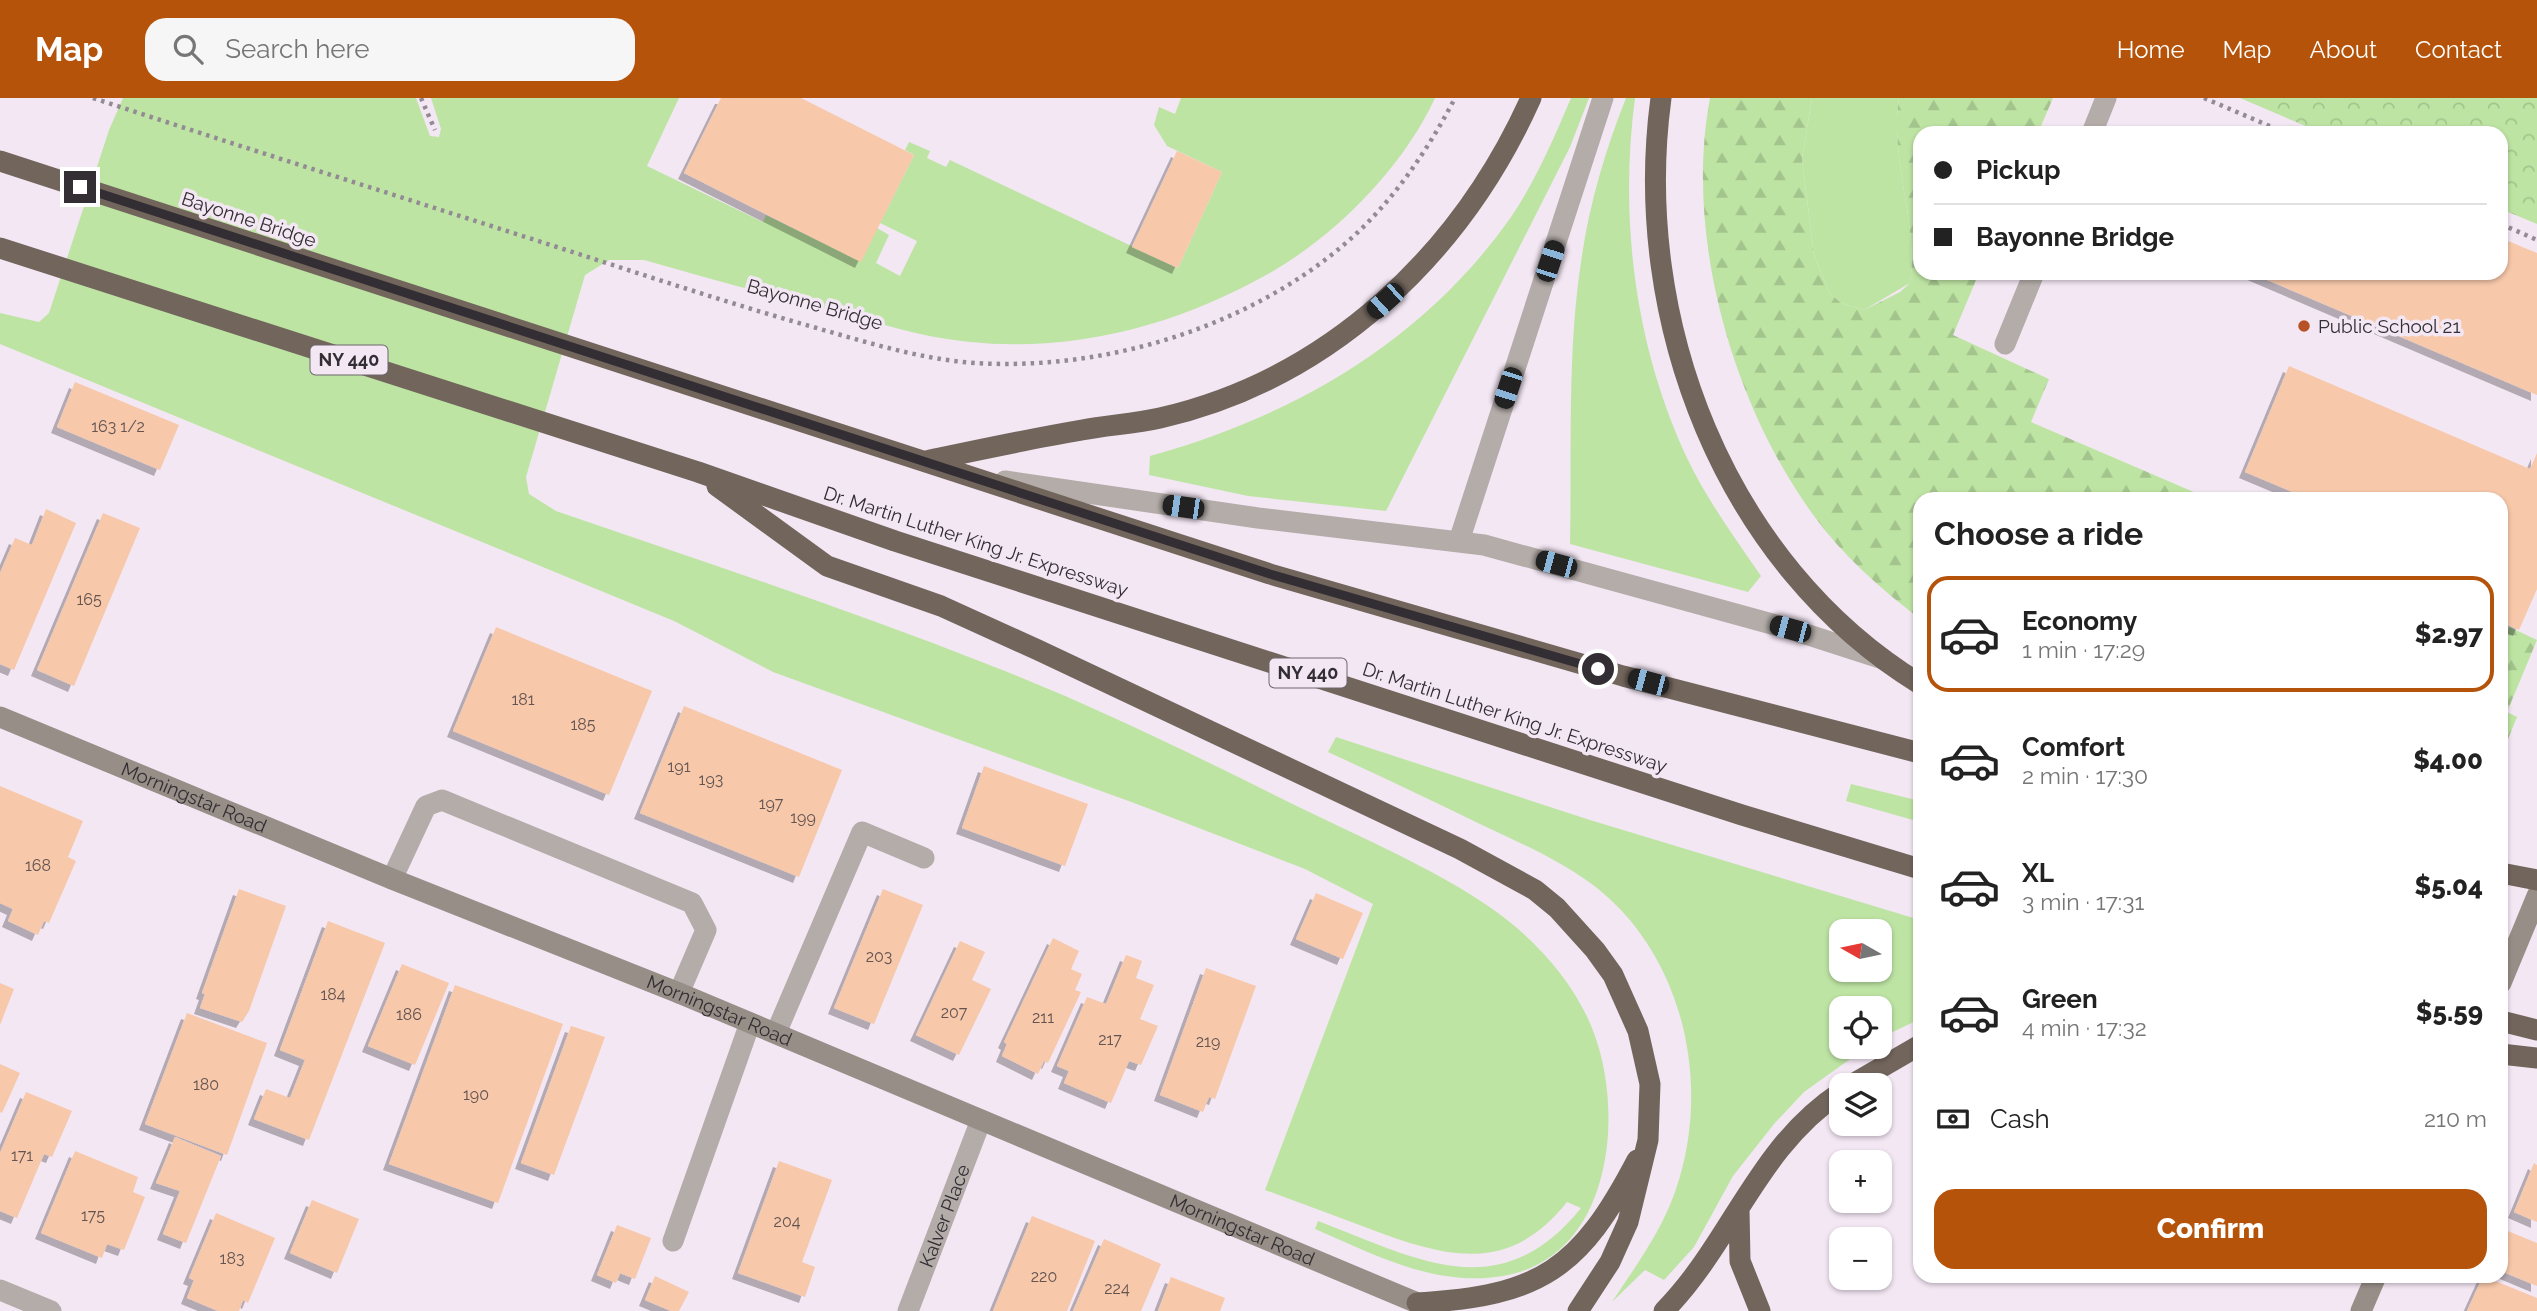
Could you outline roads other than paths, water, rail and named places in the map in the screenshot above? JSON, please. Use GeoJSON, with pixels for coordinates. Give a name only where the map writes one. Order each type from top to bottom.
{"type":"FeatureCollection","features":[{"type":"Feature","properties":{"kind":"highway"},"geometry":{"type":"LineString","coordinates":[[923,461],[1084,429],[1160,418],[1232,395],[1302,362],[1369,315],[1431,257],[1483,190],[1531,98]]}},
{"type":"Feature","properties":{"kind":"highway"},"geometry":{"type":"LineString","coordinates":[[1661,98],[1654,159],[1658,253],[1670,328],[1696,410],[1734,484],[1780,555],[1832,613],[1913,679]]}},
{"type":"Feature","properties":{"kind":"highway","name":"Bayonne Bridge"},"geometry":{"type":"LineString","coordinates":[[0,162],[923,461]]}},
{"type":"Feature","properties":{"kind":"highway","name":"NY 440"},"geometry":{"type":"LineString","coordinates":[[0,248],[698,472]]}},
{"type":"Feature","properties":{"kind":"highway"},"geometry":{"type":"LineString","coordinates":[[923,461],[983,478],[1270,574],[1447,626],[1913,750]]}},
{"type":"Feature","properties":{"kind":"highway"},"geometry":{"type":"LineString","coordinates":[[698,472],[827,566],[942,606],[1038,650],[1460,849],[1535,890],[1557,908],[1595,950],[1627,1003],[1647,1058],[1650,1084],[1648,1140],[1637,1194],[1610,1262],[1578,1311]]}},
{"type":"Feature","properties":{"kind":"highway","name":"Dr. Martin Luther King Jr. Expressway"},"geometry":{"type":"LineString","coordinates":[[698,472],[895,541],[1742,815],[1913,867]]}},
{"type":"Feature","properties":{"kind":"highway"},"geometry":{"type":"LineString","coordinates":[[2508,874],[2537,880]]}},
{"type":"Feature","properties":{"kind":"highway"},"geometry":{"type":"LineString","coordinates":[[2508,1023],[2537,1030]]}},
{"type":"Feature","properties":{"kind":"highway"},"geometry":{"type":"LineString","coordinates":[[1872,1073],[1913,1049]]}},
{"type":"Feature","properties":{"kind":"highway"},"geometry":{"type":"LineString","coordinates":[[2508,1055],[2537,1058]]}},
{"type":"Feature","properties":{"kind":"highway"},"geometry":{"type":"LineString","coordinates":[[1664,1311],[1698,1270],[1781,1146],[1801,1123],[1829,1101]]}},
{"type":"Feature","properties":{"kind":"highway"},"geometry":{"type":"LineString","coordinates":[[1427,1307],[1524,1287],[1551,1273],[1568,1260],[1602,1221],[1648,1140]]}},
{"type":"Feature","properties":{"kind":"highway"},"geometry":{"type":"LineString","coordinates":[[1739,1206],[1740,1261],[1760,1311]]}},
{"type":"Feature","properties":{"kind":"street"},"geometry":{"type":"LineString","coordinates":[[1458,541],[1604,98]]}},
{"type":"Feature","properties":{"kind":"street"},"geometry":{"type":"LineString","coordinates":[[2095,126],[2106,98]]}},
{"type":"Feature","properties":{"kind":"street"},"geometry":{"type":"LineString","coordinates":[[2005,344],[2031,280]]}},
{"type":"Feature","properties":{"kind":"street"},"geometry":{"type":"LineString","coordinates":[[983,478],[1258,519],[1485,545],[1790,629],[1888,661]]}},
{"type":"Feature","properties":{"kind":"street","name":"Morningstar Road"},"geometry":{"type":"LineString","coordinates":[[0,717],[392,879],[680,993],[1427,1307]]}},
{"type":"Feature","properties":{"kind":"street"},"geometry":{"type":"LineString","coordinates":[[392,879],[426,806],[442,800],[692,903],[706,930],[680,993]]}},
{"type":"Feature","properties":{"kind":"street"},"geometry":{"type":"LineString","coordinates":[[776,1033],[862,832],[924,858]]}},
{"type":"Feature","properties":{"kind":"street"},"geometry":{"type":"LineString","coordinates":[[2508,965],[2537,896]]}},
{"type":"Feature","properties":{"kind":"street"},"geometry":{"type":"LineString","coordinates":[[673,1241],[750,1023]]}},
{"type":"Feature","properties":{"kind":"street","name":"Kalver Place"},"geometry":{"type":"LineString","coordinates":[[908,1311],[981,1120]]}},
{"type":"Feature","properties":{"kind":"street"},"geometry":{"type":"LineString","coordinates":[[2361,1311],[2373,1283]]}},
{"type":"Feature","properties":{"kind":"street"},"geometry":{"type":"LineString","coordinates":[[0,1290],[51,1311]]}},
{"type":"Feature","properties":{"kind":"place","name":"Public School 21"},"geometry":{"type":"Point","coordinates":[2304,326]}}]}
